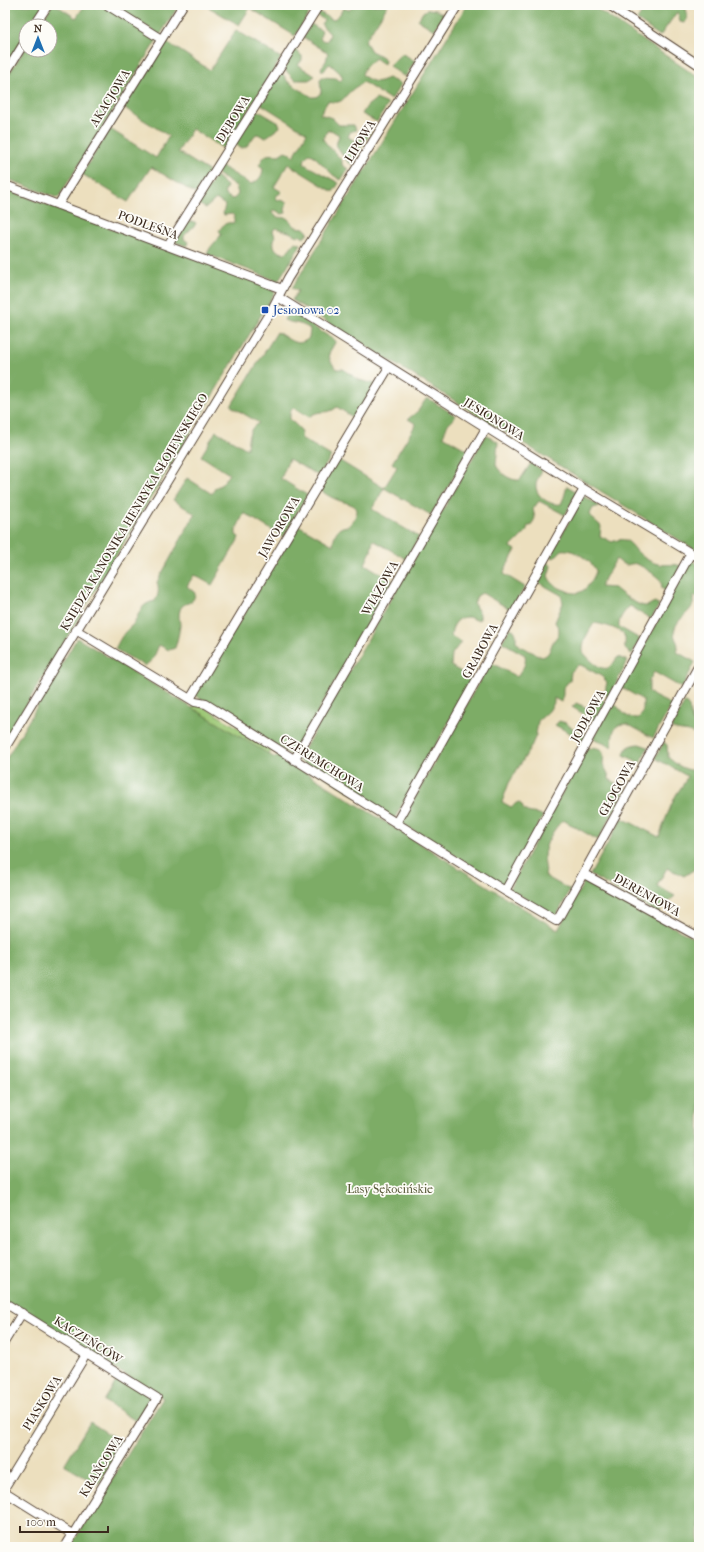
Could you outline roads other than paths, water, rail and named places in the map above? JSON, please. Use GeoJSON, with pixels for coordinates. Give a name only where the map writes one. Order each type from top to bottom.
{"type":"FeatureCollection","features":[{"type":"Feature","properties":{"kind":"street"},"geometry":{"type":"LineString","coordinates":[[39,18],[48,5]]}},
{"type":"Feature","properties":{"kind":"street"},"geometry":{"type":"LineString","coordinates":[[107,5],[161,39]]}},
{"type":"Feature","properties":{"kind":"street","name":"AKACJOWA"},"geometry":{"type":"LineString","coordinates":[[58,205],[183,5]]}},
{"type":"Feature","properties":{"kind":"street","name":"DĘBOWA"},"geometry":{"type":"LineString","coordinates":[[168,245],[319,5]]}},
{"type":"Feature","properties":{"kind":"street","name":"LIPOWA"},"geometry":{"type":"LineString","coordinates":[[280,293],[458,5]]}},
{"type":"Feature","properties":{"kind":"street"},"geometry":{"type":"LineString","coordinates":[[609,5],[699,65]]}},
{"type":"Feature","properties":{"kind":"street"},"geometry":{"type":"LineString","coordinates":[[5,74],[18,53]]}},
{"type":"Feature","properties":{"kind":"street","name":"PODLEŚNA"},"geometry":{"type":"LineString","coordinates":[[5,185],[168,245],[280,293]]}},
{"type":"Feature","properties":{"kind":"street","name":"JESIONOWA"},"geometry":{"type":"LineString","coordinates":[[280,293],[389,368],[584,489],[699,558]]}},
{"type":"Feature","properties":{"kind":"street","name":"KSIĘDZA KANONIKA HENRYKA SŁOJEWSKIEGO"},"geometry":{"type":"LineString","coordinates":[[5,748],[280,293]]}},
{"type":"Feature","properties":{"kind":"street","name":"JAWOROWA"},"geometry":{"type":"LineString","coordinates":[[190,699],[389,368]]}},
{"type":"Feature","properties":{"kind":"street","name":"WIĄZOWA"},"geometry":{"type":"LineString","coordinates":[[294,760],[486,428]]}},
{"type":"Feature","properties":{"kind":"street","name":"GRABOWA"},"geometry":{"type":"LineString","coordinates":[[396,823],[584,489]]}},
{"type":"Feature","properties":{"kind":"street","name":"JODŁOWA"},"geometry":{"type":"LineString","coordinates":[[505,891],[691,554]]}},
{"type":"Feature","properties":{"kind":"street","name":"CZEREMCHOWA"},"geometry":{"type":"LineString","coordinates":[[76,630],[197,703],[206,704],[505,891],[555,920]]}},
{"type":"Feature","properties":{"kind":"street","name":"GŁOGOWA"},"geometry":{"type":"LineString","coordinates":[[555,920],[558,919],[584,874],[699,665]]}},
{"type":"Feature","properties":{"kind":"street","name":"DERENIOWA"},"geometry":{"type":"LineString","coordinates":[[584,874],[699,937]]}},
{"type":"Feature","properties":{"kind":"street","name":"KACZEŃCÓW"},"geometry":{"type":"LineString","coordinates":[[5,1303],[157,1398]]}},
{"type":"Feature","properties":{"kind":"street"},"geometry":{"type":"LineString","coordinates":[[5,1341],[22,1313]]}},
{"type":"Feature","properties":{"kind":"street","name":"PIASKOWA"},"geometry":{"type":"LineString","coordinates":[[5,1486],[87,1353]]}},
{"type":"Feature","properties":{"kind":"street","name":"KRAŃCOWA"},"geometry":{"type":"LineString","coordinates":[[65,1547],[157,1398]]}},
{"type":"Feature","properties":{"kind":"street"},"geometry":{"type":"LineString","coordinates":[[5,1492],[72,1534]]}},
{"type":"Feature","properties":{"kind":"place","name":"Jesionowa 02"},"geometry":{"type":"Point","coordinates":[265,310]}},
{"type":"Feature","properties":{"kind":"park label","name":"Lasy Sękocińskie"},"geometry":{"type":"Point","coordinates":[390,1189]}}]}
